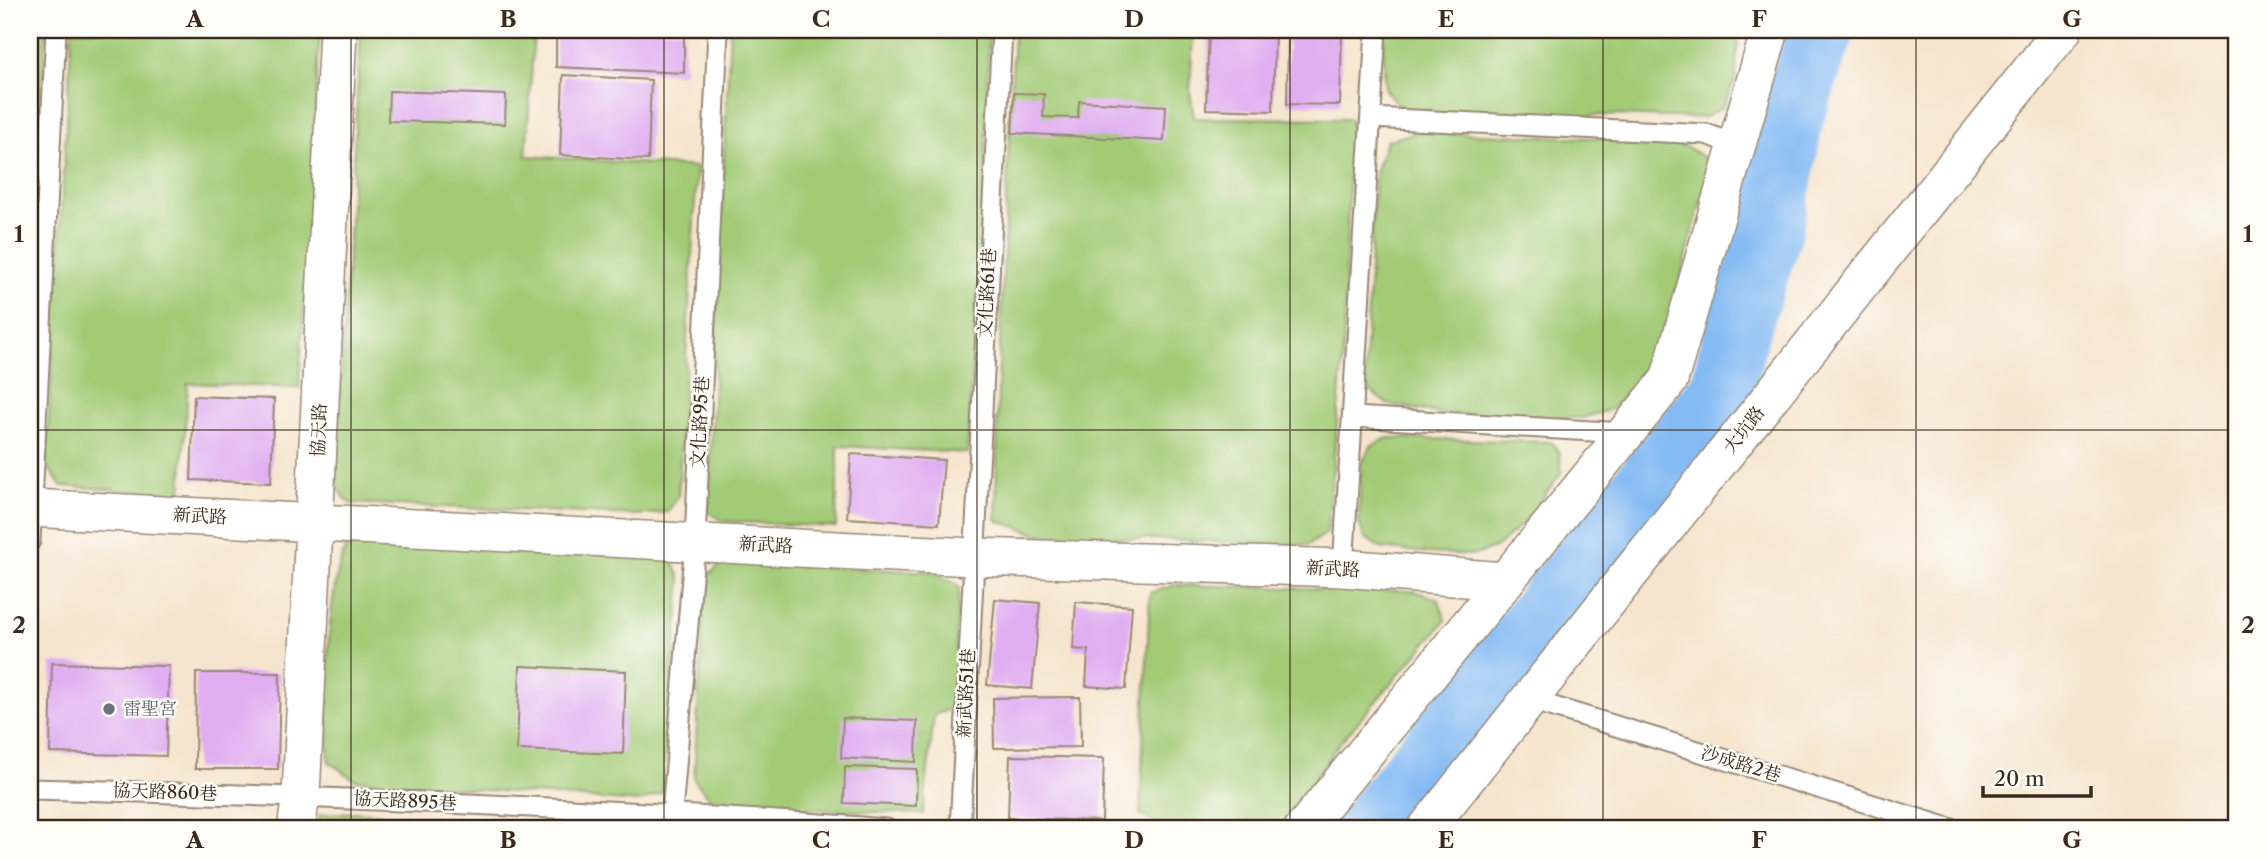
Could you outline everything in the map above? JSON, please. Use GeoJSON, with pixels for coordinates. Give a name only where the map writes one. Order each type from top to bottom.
{"type":"FeatureCollection","features":[{"type":"Feature","properties":{"kind":"street","name":"協天路"},"geometry":{"type":"LineString","coordinates":[[299,813],[338,30]]}},
{"type":"Feature","properties":{"kind":"street"},"geometry":{"type":"LineString","coordinates":[[1303,829],[1669,380],[1770,30]]}},
{"type":"Feature","properties":{"kind":"street","name":"大坑路"},"geometry":{"type":"LineString","coordinates":[[1426,829],[2063,30]]}},
{"type":"Feature","properties":{"kind":"street","name":"新武路"},"geometry":{"type":"LineString","coordinates":[[31,519],[315,522],[972,557],[1343,568],[1503,581]]}},
{"type":"Feature","properties":{"kind":"lane"},"geometry":{"type":"LineString","coordinates":[[31,519],[56,30]]}},
{"type":"Feature","properties":{"kind":"lane","name":"文化路95巷"},"geometry":{"type":"LineString","coordinates":[[672,813],[695,542],[718,30]]}},
{"type":"Feature","properties":{"kind":"lane","name":"文化路61巷"},"geometry":{"type":"LineString","coordinates":[[972,557],[1002,30]]}},
{"type":"Feature","properties":{"kind":"lane"},"geometry":{"type":"LineString","coordinates":[[1343,568],[1376,30]]}},
{"type":"Feature","properties":{"kind":"lane"},"geometry":{"type":"LineString","coordinates":[[1371,118],[1706,134],[1737,145]]}},
{"type":"Feature","properties":{"kind":"lane"},"geometry":{"type":"LineString","coordinates":[[1354,417],[1625,433]]}},
{"type":"Feature","properties":{"kind":"lane","name":"新武路51巷"},"geometry":{"type":"LineString","coordinates":[[960,829],[972,557]]}},
{"type":"Feature","properties":{"kind":"lane","name":"沙成路2巷"},"geometry":{"type":"LineString","coordinates":[[1531,700],[1952,829]]}},
{"type":"Feature","properties":{"kind":"lane","name":"協天路860巷"},"geometry":{"type":"LineString","coordinates":[[30,789],[299,813]]}},
{"type":"Feature","properties":{"kind":"lane","name":"協天路895巷"},"geometry":{"type":"LineString","coordinates":[[299,813],[672,813],[887,829]]}},
{"type":"Feature","properties":{"kind":"green space"},"geometry":{"type":"Polygon","coordinates":[[[30,30],[46,30],[30,305],[30,30]]]}},
{"type":"Feature","properties":{"kind":"green space"},"geometry":{"type":"Polygon","coordinates":[[[72,30],[320,30],[299,388],[188,383],[181,494],[61,486],[46,464],[72,30]]]}},
{"type":"Feature","properties":{"kind":"green space"},"geometry":{"type":"Polygon","coordinates":[[[361,30],[534,30],[526,156],[697,167],[678,497],[667,512],[637,515],[349,503],[335,485],[361,30]]]}},
{"type":"Feature","properties":{"kind":"green space"},"geometry":{"type":"Polygon","coordinates":[[[730,30],[989,30],[985,172],[967,453],[838,446],[836,527],[723,521],[708,512],[730,30]]]}},
{"type":"Feature","properties":{"kind":"green space"},"geometry":{"type":"Polygon","coordinates":[[[1014,30],[1193,30],[1190,92],[1194,118],[1351,119],[1343,354],[1327,533],[1308,545],[1040,535],[996,520],[998,385],[1014,30]]]}},
{"type":"Feature","properties":{"kind":"green space"},"geometry":{"type":"Polygon","coordinates":[[[1383,30],[1719,30],[1738,41],[1735,80],[1724,106],[1704,118],[1610,115],[1463,117],[1401,107],[1385,90],[1383,30]]]}},
{"type":"Feature","properties":{"kind":"green space"},"geometry":{"type":"Polygon","coordinates":[[[1417,132],[1621,139],[1686,146],[1711,163],[1664,341],[1633,385],[1612,409],[1583,418],[1443,414],[1387,404],[1364,386],[1375,174],[1386,141],[1417,132]]]}},
{"type":"Feature","properties":{"kind":"green space"},"geometry":{"type":"Polygon","coordinates":[[[1388,438],[1551,442],[1560,453],[1561,473],[1527,519],[1497,547],[1475,555],[1381,548],[1364,537],[1359,522],[1361,463],[1372,445],[1388,438]]]}},
{"type":"Feature","properties":{"kind":"green space"},"geometry":{"type":"Polygon","coordinates":[[[347,543],[613,550],[671,556],[681,581],[662,793],[638,802],[355,780],[329,762],[328,650],[334,592],[347,543]]]}},
{"type":"Feature","properties":{"kind":"green space"},"geometry":{"type":"Polygon","coordinates":[[[724,562],[935,572],[959,586],[953,708],[934,715],[923,814],[715,805],[694,779],[705,578],[724,562]]]}},
{"type":"Feature","properties":{"kind":"green space"},"geometry":{"type":"Polygon","coordinates":[[[1175,585],[1414,591],[1438,599],[1446,620],[1338,745],[1280,827],[1170,829],[1140,815],[1150,593],[1175,585]]]}},
{"type":"Feature","properties":{"kind":"green space"},"geometry":{"type":"Polygon","coordinates":[[[355,812],[566,826],[679,828],[319,829],[319,815],[355,812]]]}},
{"type":"Feature","properties":{"kind":"building"},"geometry":{"type":"Polygon","coordinates":[[[556,30],[684,30],[684,73],[556,67],[556,30]]]}},
{"type":"Feature","properties":{"kind":"building"},"geometry":{"type":"Polygon","coordinates":[[[1209,30],[1275,30],[1273,111],[1206,109],[1209,30]]]}},
{"type":"Feature","properties":{"kind":"building"},"geometry":{"type":"Polygon","coordinates":[[[1288,30],[1342,30],[1340,105],[1287,104],[1288,30]]]}},
{"type":"Feature","properties":{"kind":"building"},"geometry":{"type":"Polygon","coordinates":[[[563,75],[651,80],[648,160],[560,155],[563,75]]]}},
{"type":"Feature","properties":{"kind":"building"},"geometry":{"type":"Polygon","coordinates":[[[389,91],[506,95],[505,124],[388,121],[389,91]]]}},
{"type":"Feature","properties":{"kind":"building"},"geometry":{"type":"Polygon","coordinates":[[[1014,93],[1044,94],[1043,117],[1078,118],[1079,101],[1166,106],[1164,141],[1012,133],[1014,93]]]}},
{"type":"Feature","properties":{"kind":"building"},"geometry":{"type":"Polygon","coordinates":[[[194,396],[274,399],[271,483],[191,480],[194,396]]]}},
{"type":"Feature","properties":{"kind":"building"},"geometry":{"type":"Polygon","coordinates":[[[851,454],[944,460],[939,524],[847,518],[851,454]]]}},
{"type":"Feature","properties":{"kind":"building"},"geometry":{"type":"Polygon","coordinates":[[[995,599],[1040,603],[1032,689],[987,685],[995,599]]]}},
{"type":"Feature","properties":{"kind":"building"},"geometry":{"type":"Polygon","coordinates":[[[1076,602],[1132,606],[1126,689],[1086,686],[1088,650],[1073,649],[1076,602]]]}},
{"type":"Feature","properties":{"kind":"building","name":"雷聖宮"},"geometry":{"type":"Polygon","coordinates":[[[52,663],[169,666],[166,756],[50,753],[52,663]]]}},
{"type":"Feature","properties":{"kind":"building"},"geometry":{"type":"Polygon","coordinates":[[[520,666],[626,671],[623,754],[517,750],[520,666]]]}},
{"type":"Feature","properties":{"kind":"building"},"geometry":{"type":"Polygon","coordinates":[[[196,673],[280,673],[278,769],[195,769],[196,673]]]}},
{"type":"Feature","properties":{"kind":"building"},"geometry":{"type":"Polygon","coordinates":[[[1080,697],[1081,747],[994,748],[993,698],[1080,697]]]}},
{"type":"Feature","properties":{"kind":"building"},"geometry":{"type":"Polygon","coordinates":[[[843,718],[917,721],[916,762],[841,758],[843,718]]]}},
{"type":"Feature","properties":{"kind":"building"},"geometry":{"type":"Polygon","coordinates":[[[1010,756],[1104,758],[1102,821],[1008,818],[1010,756]]]}},
{"type":"Feature","properties":{"kind":"building"},"geometry":{"type":"Polygon","coordinates":[[[845,767],[917,769],[916,806],[844,803],[845,767]]]}},
{"type":"Feature","properties":{"kind":"waterway"},"geometry":{"type":"LineString","coordinates":[[1369,829],[1723,389],[1733,344],[1770,231],[1792,114],[1822,30]]}},
{"type":"Feature","properties":{"kind":"place","name":"雷聖宮"},"geometry":{"type":"Point","coordinates":[109,709]}}]}
